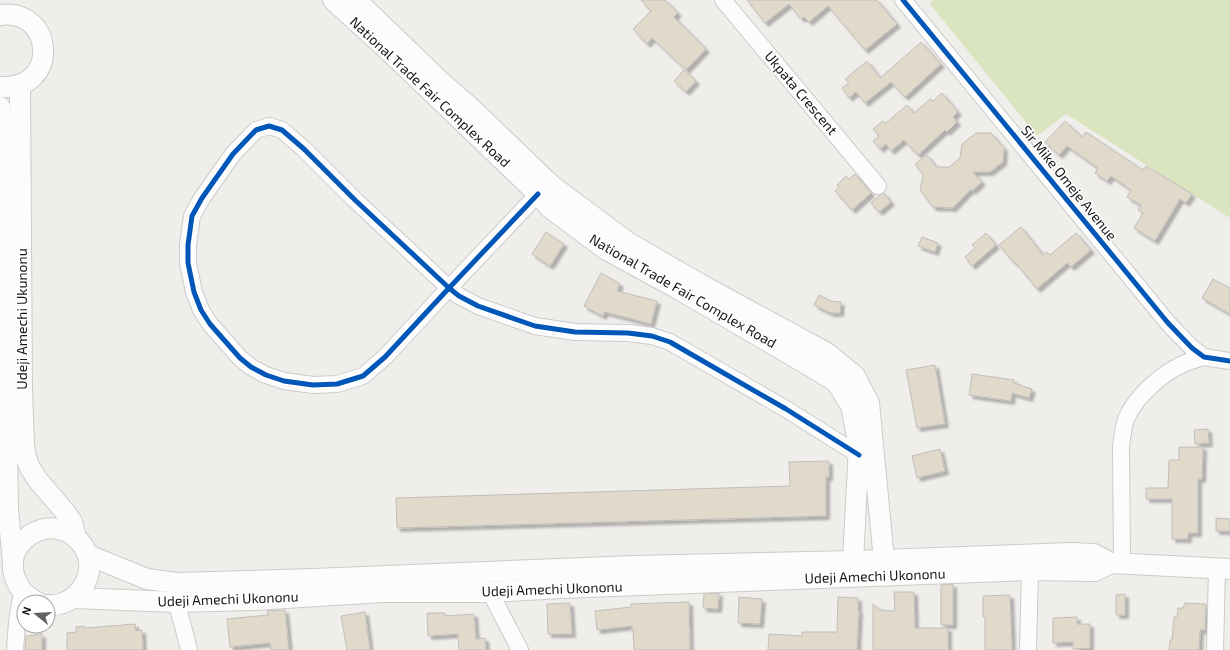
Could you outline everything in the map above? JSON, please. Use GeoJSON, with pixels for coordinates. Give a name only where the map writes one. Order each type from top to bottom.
{"type":"FeatureCollection","features":[{"type":"Feature","properties":{"kind":"main road","name":"National Trade Fair Complex Road"},"geometry":{"type":"LineString","coordinates":[[333,0],[395,57],[538,194],[550,208],[605,249],[680,290],[836,382],[851,406],[859,446],[854,569]]}},
{"type":"Feature","properties":{"kind":"main road","name":"National Trade Fair Complex Road"},"geometry":{"type":"LineString","coordinates":[[356,0],[551,185],[629,243],[700,284],[827,353],[854,376],[869,403],[884,568]]}},
{"type":"Feature","properties":{"kind":"main road"},"geometry":{"type":"LineString","coordinates":[[0,87],[10,88],[30,80],[42,61],[44,50],[42,39],[36,29],[28,21],[11,10]]}},
{"type":"Feature","properties":{"kind":"main road","name":"Udeji Amechi Ukunonu"},"geometry":{"type":"LineString","coordinates":[[20,85],[22,382],[24,445],[29,466],[72,522],[76,537]]}},
{"type":"Feature","properties":{"kind":"main road","name":"Udeji Amechi Ukunonu"},"geometry":{"type":"LineString","coordinates":[[0,107],[2,144],[8,509],[16,583],[26,594]]}},
{"type":"Feature","properties":{"kind":"main road"},"geometry":{"type":"LineString","coordinates":[[13,563],[16,551],[23,541],[42,529],[54,528],[66,531],[76,537],[88,554],[90,567],[88,579],[82,590],[73,598],[63,603],[56,604]]}},
{"type":"Feature","properties":{"kind":"main road"},"geometry":{"type":"LineString","coordinates":[[884,568],[1072,553],[1094,554],[1116,563],[1224,568]]}},
{"type":"Feature","properties":{"kind":"main road","name":"Udeji Amechi Ukononu"},"geometry":{"type":"LineString","coordinates":[[88,554],[147,579],[177,583],[383,584],[490,592],[854,569],[884,568],[1095,571],[1116,563]]}},
{"type":"Feature","properties":{"kind":"main road","name":"Udeji Amechi Ukononu"},"geometry":{"type":"LineString","coordinates":[[73,598],[176,602],[253,600],[383,584],[633,566],[854,569]]}},
{"type":"Feature","properties":{"kind":"street","name":"Ukpata Crescent"},"geometry":{"type":"LineString","coordinates":[[723,0],[878,186]]}},
{"type":"Feature","properties":{"kind":"street","name":"Sir Mike Omeje Avenue"},"geometry":{"type":"LineString","coordinates":[[903,0],[1168,323],[1192,348],[1204,357]]}},
{"type":"Feature","properties":{"kind":"street"},"geometry":{"type":"LineString","coordinates":[[538,194],[449,288],[385,357],[364,376],[337,384],[313,385],[284,381],[266,375],[251,367],[240,358],[210,324],[201,310],[194,292],[188,263],[188,245],[192,216],[202,198],[233,154],[256,130],[269,126],[282,130],[304,149],[355,200],[449,288],[459,296],[478,306],[535,326],[575,332],[628,332],[652,336],[670,342],[786,409],[859,455]]}},
{"type":"Feature","properties":{"kind":"street"},"geometry":{"type":"LineString","coordinates":[[1116,563],[1121,447],[1126,419],[1137,400],[1164,374],[1182,364],[1204,357],[1230,361]]}},
{"type":"Feature","properties":{"kind":"street"},"geometry":{"type":"LineString","coordinates":[[1215,650],[1224,568]]}},
{"type":"Feature","properties":{"kind":"street"},"geometry":{"type":"LineString","coordinates":[[1028,650],[1030,570]]}},
{"type":"Feature","properties":{"kind":"street"},"geometry":{"type":"LineString","coordinates":[[490,592],[520,650]]}},
{"type":"Feature","properties":{"kind":"street"},"geometry":{"type":"LineString","coordinates":[[176,602],[189,650]]}},
{"type":"Feature","properties":{"kind":"street"},"geometry":{"type":"LineString","coordinates":[[15,650],[16,634]]}},
{"type":"Feature","properties":{"kind":"green space"},"geometry":{"type":"Polygon","coordinates":[[[933,0],[1230,0],[1230,218],[1066,114],[1037,136],[930,4],[933,0]]]}},
{"type":"Feature","properties":{"kind":"building"},"geometry":{"type":"Polygon","coordinates":[[[641,0],[665,0],[678,13],[674,17],[706,49],[686,70],[652,38],[647,44],[633,29],[651,11],[641,0]]]}},
{"type":"Feature","properties":{"kind":"building"},"geometry":{"type":"Polygon","coordinates":[[[747,0],[877,0],[897,24],[865,50],[828,6],[809,22],[804,17],[801,19],[789,4],[765,23],[747,0]]]}},
{"type":"Feature","properties":{"kind":"building"},"geometry":{"type":"Polygon","coordinates":[[[921,42],[941,64],[905,97],[891,82],[865,103],[856,92],[849,98],[842,88],[849,83],[845,79],[867,61],[880,78],[921,42]]]}},
{"type":"Feature","properties":{"kind":"building"},"geometry":{"type":"Polygon","coordinates":[[[684,70],[696,81],[686,92],[674,81],[684,70]]]}},
{"type":"Feature","properties":{"kind":"building"},"geometry":{"type":"Polygon","coordinates":[[[942,93],[958,112],[953,117],[957,122],[947,132],[945,130],[918,155],[904,140],[891,151],[886,144],[880,149],[873,141],[879,136],[873,129],[883,121],[886,123],[907,105],[914,113],[930,99],[933,101],[942,93]]]}},
{"type":"Feature","properties":{"kind":"building"},"geometry":{"type":"Polygon","coordinates":[[[1065,121],[1082,137],[1086,132],[1143,170],[1146,166],[1192,194],[1186,203],[1180,199],[1155,241],[1134,228],[1143,213],[1138,210],[1141,205],[1127,197],[1131,190],[1111,176],[1107,181],[1095,173],[1098,168],[1067,146],[1059,155],[1045,142],[1065,121]]]}},
{"type":"Feature","properties":{"kind":"building"},"geometry":{"type":"Polygon","coordinates":[[[976,133],[991,133],[1004,148],[1003,162],[990,172],[973,172],[982,182],[972,191],[971,189],[953,208],[933,207],[920,190],[923,175],[915,164],[927,155],[936,167],[949,167],[960,158],[962,144],[976,133]]]}},
{"type":"Feature","properties":{"kind":"building"},"geometry":{"type":"Polygon","coordinates":[[[855,174],[871,193],[852,210],[835,191],[839,187],[837,185],[846,176],[849,179],[855,174]]]}},
{"type":"Feature","properties":{"kind":"building"},"geometry":{"type":"Polygon","coordinates":[[[884,193],[891,202],[879,212],[871,203],[884,193]]]}},
{"type":"Feature","properties":{"kind":"building"},"geometry":{"type":"Polygon","coordinates":[[[1021,227],[1043,255],[1047,252],[1050,255],[1076,233],[1091,250],[1071,267],[1067,263],[1037,289],[999,245],[1021,227]]]}},
{"type":"Feature","properties":{"kind":"building"},"geometry":{"type":"Polygon","coordinates":[[[546,232],[564,244],[550,266],[532,254],[546,232]]]}},
{"type":"Feature","properties":{"kind":"building"},"geometry":{"type":"Polygon","coordinates":[[[986,233],[996,245],[972,266],[965,257],[975,248],[972,245],[986,233]]]}},
{"type":"Feature","properties":{"kind":"building"},"geometry":{"type":"Polygon","coordinates":[[[922,237],[938,243],[935,252],[918,246],[922,237]]]}},
{"type":"Feature","properties":{"kind":"building"},"geometry":{"type":"Polygon","coordinates":[[[601,273],[620,284],[617,291],[657,301],[651,324],[605,312],[603,316],[584,306],[601,273]]]}},
{"type":"Feature","properties":{"kind":"building"},"geometry":{"type":"Polygon","coordinates":[[[1213,279],[1230,288],[1230,314],[1202,298],[1213,279]]]}},
{"type":"Feature","properties":{"kind":"building"},"geometry":{"type":"Polygon","coordinates":[[[819,295],[831,301],[841,302],[840,313],[831,313],[814,305],[819,295]]]}},
{"type":"Feature","properties":{"kind":"building"},"geometry":{"type":"Polygon","coordinates":[[[935,365],[945,424],[917,428],[906,370],[935,365]]]}},
{"type":"Feature","properties":{"kind":"building"},"geometry":{"type":"Polygon","coordinates":[[[972,374],[1014,380],[1014,383],[1032,389],[1029,398],[1012,393],[1011,401],[969,395],[972,374]]]}},
{"type":"Feature","properties":{"kind":"building"},"geometry":{"type":"Polygon","coordinates":[[[1208,429],[1209,443],[1195,444],[1194,430],[1208,429]]]}},
{"type":"Feature","properties":{"kind":"building"},"geometry":{"type":"Polygon","coordinates":[[[1179,447],[1203,447],[1202,479],[1198,479],[1198,533],[1188,533],[1188,539],[1172,539],[1172,499],[1146,499],[1146,488],[1168,488],[1169,460],[1179,460],[1179,447]]]}},
{"type":"Feature","properties":{"kind":"building"},"geometry":{"type":"Polygon","coordinates":[[[940,449],[945,471],[917,478],[912,456],[940,449]]]}},
{"type":"Feature","properties":{"kind":"building"},"geometry":{"type":"Polygon","coordinates":[[[829,461],[829,477],[826,477],[826,516],[397,528],[396,498],[790,486],[789,462],[829,461]]]}},
{"type":"Feature","properties":{"kind":"building"},"geometry":{"type":"Polygon","coordinates":[[[1216,518],[1230,519],[1230,531],[1216,531],[1216,518]]]}},
{"type":"Feature","properties":{"kind":"building"},"geometry":{"type":"Polygon","coordinates":[[[953,584],[953,625],[941,625],[941,585],[953,584]]]}},
{"type":"Feature","properties":{"kind":"building"},"geometry":{"type":"Polygon","coordinates":[[[894,592],[914,592],[915,628],[948,628],[948,650],[873,650],[873,604],[880,610],[895,611],[894,592]]]}},
{"type":"Feature","properties":{"kind":"building"},"geometry":{"type":"Polygon","coordinates":[[[719,593],[718,609],[703,608],[704,594],[719,593]]]}},
{"type":"Feature","properties":{"kind":"building"},"geometry":{"type":"Polygon","coordinates":[[[1125,594],[1125,615],[1116,615],[1116,595],[1125,594]]]}},
{"type":"Feature","properties":{"kind":"building"},"geometry":{"type":"Polygon","coordinates":[[[1010,595],[1012,650],[985,650],[985,617],[983,617],[983,596],[1010,595]]]}},
{"type":"Feature","properties":{"kind":"building"},"geometry":{"type":"Polygon","coordinates":[[[739,597],[762,599],[760,624],[738,623],[739,597]]]}},
{"type":"Feature","properties":{"kind":"building"},"geometry":{"type":"Polygon","coordinates":[[[838,597],[858,598],[858,611],[859,610],[857,650],[768,650],[769,634],[802,636],[802,632],[837,632],[838,597]]]}},
{"type":"Feature","properties":{"kind":"building"},"geometry":{"type":"Polygon","coordinates":[[[689,602],[690,650],[634,650],[632,626],[597,630],[595,611],[631,607],[631,604],[689,602]]]}},
{"type":"Feature","properties":{"kind":"building"},"geometry":{"type":"Polygon","coordinates":[[[570,603],[572,634],[548,634],[547,604],[570,603]]]}},
{"type":"Feature","properties":{"kind":"building"},"geometry":{"type":"Polygon","coordinates":[[[1185,603],[1206,604],[1205,630],[1200,630],[1199,650],[1169,650],[1170,640],[1172,640],[1174,617],[1177,617],[1178,608],[1183,608],[1185,603]]]}},
{"type":"Feature","properties":{"kind":"building"},"geometry":{"type":"Polygon","coordinates":[[[285,610],[289,650],[271,650],[270,643],[230,647],[227,619],[268,615],[267,611],[285,610]]]}},
{"type":"Feature","properties":{"kind":"building"},"geometry":{"type":"Polygon","coordinates":[[[365,612],[370,650],[347,650],[341,616],[365,612]]]}},
{"type":"Feature","properties":{"kind":"building"},"geometry":{"type":"Polygon","coordinates":[[[427,613],[445,613],[445,616],[474,614],[476,639],[485,638],[486,650],[459,650],[458,634],[428,636],[427,613]]]}},
{"type":"Feature","properties":{"kind":"building"},"geometry":{"type":"Polygon","coordinates":[[[1077,617],[1077,624],[1090,624],[1090,648],[1073,649],[1073,642],[1053,643],[1053,618],[1077,617]]]}},
{"type":"Feature","properties":{"kind":"building"},"geometry":{"type":"Polygon","coordinates":[[[135,624],[136,631],[142,630],[143,650],[67,650],[67,633],[76,632],[76,627],[84,626],[85,628],[135,624]]]}},
{"type":"Feature","properties":{"kind":"building"},"geometry":{"type":"Polygon","coordinates":[[[42,634],[42,650],[25,650],[26,636],[42,634]]]}},
{"type":"Feature","properties":{"kind":"cycle path"},"geometry":{"type":"LineString","coordinates":[[903,0],[1168,323],[1192,348],[1204,357],[1230,361]]}},
{"type":"Feature","properties":{"kind":"cycle path"},"geometry":{"type":"LineString","coordinates":[[269,126],[282,130],[304,149],[355,200],[449,288],[385,357],[363,376],[337,384],[313,385],[284,381],[266,375],[251,367],[240,358],[210,324],[201,310],[194,292],[188,263],[188,245],[192,216],[202,198],[233,154],[256,130],[269,126]]}},
{"type":"Feature","properties":{"kind":"cycle path"},"geometry":{"type":"LineString","coordinates":[[538,194],[449,288],[459,296],[478,306],[535,326],[575,332],[628,333],[652,336],[670,342],[786,409],[859,455]]}}]}
